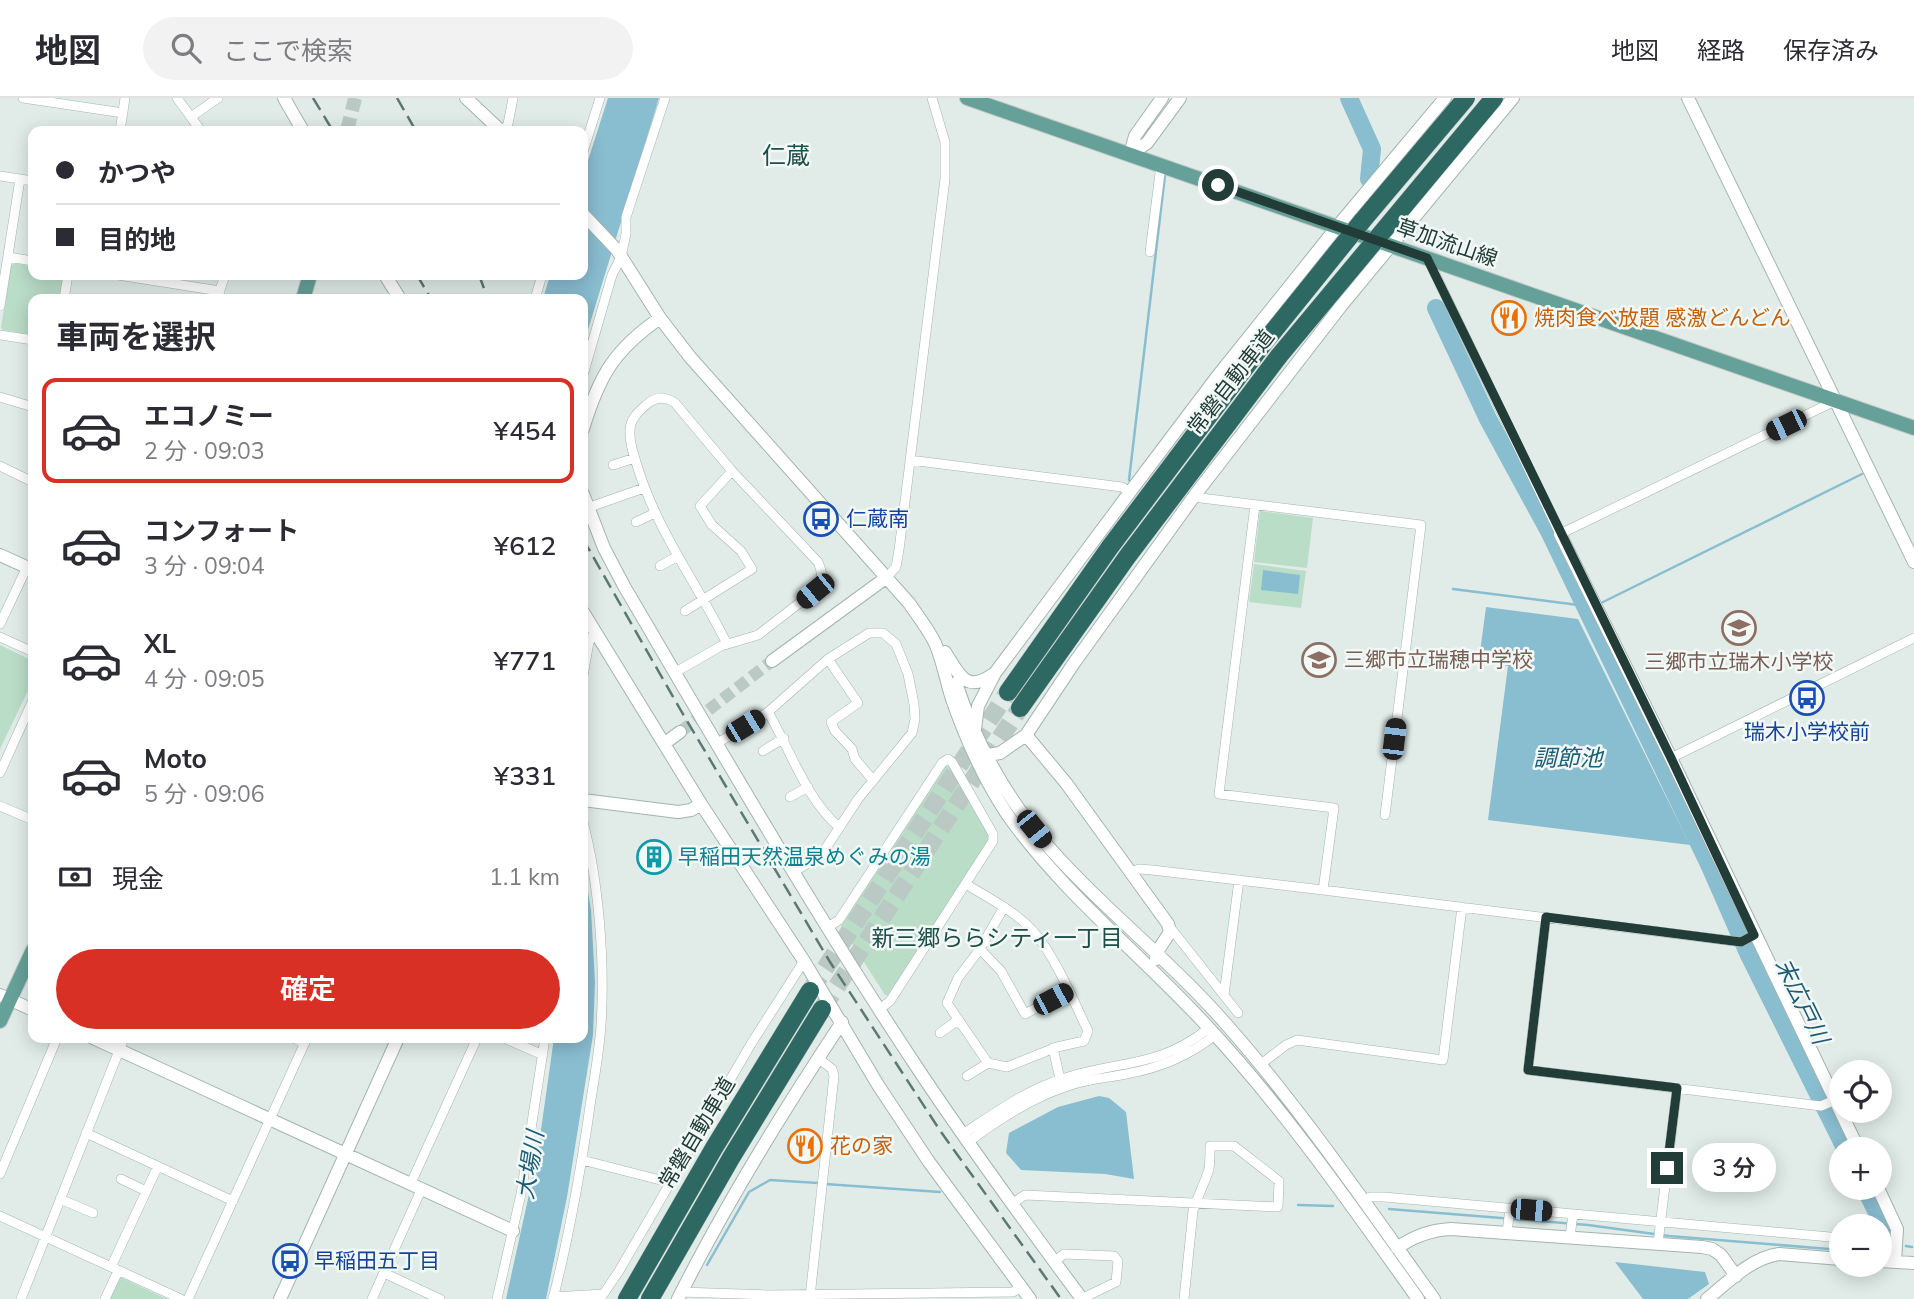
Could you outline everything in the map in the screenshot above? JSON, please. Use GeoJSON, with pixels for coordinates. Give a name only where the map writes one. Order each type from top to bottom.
{"type":"FeatureCollection","features":[{"type":"Feature","properties":{"kind":"highway","name":"常磐自動車道"},"geometry":{"type":"LineString","coordinates":[[1008,692],[1110,547],[1263,344],[1363,219],[1466,98]]}},
{"type":"Feature","properties":{"kind":"highway","name":"常磐自動車道"},"geometry":{"type":"LineString","coordinates":[[1020,708],[1126,557],[1279,356],[1494,98]]}},
{"type":"Feature","properties":{"kind":"highway","name":"常磐自動車道"},"geometry":{"type":"LineString","coordinates":[[627,1299],[714,1147],[810,991]]}},
{"type":"Feature","properties":{"kind":"highway","name":"常磐自動車道"},"geometry":{"type":"LineString","coordinates":[[650,1299],[731,1158],[822,1009]]}},
{"type":"Feature","properties":{"kind":"main road","name":"草加流山線"},"geometry":{"type":"LineString","coordinates":[[967,98],[1914,428]]}},
{"type":"Feature","properties":{"kind":"main road"},"geometry":{"type":"LineString","coordinates":[[0,1021],[5,998],[28,959]]}},
{"type":"Feature","properties":{"kind":"street"},"geometry":{"type":"LineString","coordinates":[[23,98],[123,113]]}},
{"type":"Feature","properties":{"kind":"street"},"geometry":{"type":"LineString","coordinates":[[121,126],[125,98]]}},
{"type":"Feature","properties":{"kind":"street"},"geometry":{"type":"LineString","coordinates":[[177,98],[197,126]]}},
{"type":"Feature","properties":{"kind":"street"},"geometry":{"type":"LineString","coordinates":[[191,117],[218,98]]}},
{"type":"Feature","properties":{"kind":"street"},"geometry":{"type":"LineString","coordinates":[[284,98],[300,126]]}},
{"type":"Feature","properties":{"kind":"street"},"geometry":{"type":"LineString","coordinates":[[466,98],[497,126]]}},
{"type":"Feature","properties":{"kind":"street"},"geometry":{"type":"LineString","coordinates":[[506,126],[513,98]]}},
{"type":"Feature","properties":{"kind":"street"},"geometry":{"type":"LineString","coordinates":[[588,136],[600,98]]}},
{"type":"Feature","properties":{"kind":"street"},"geometry":{"type":"LineString","coordinates":[[588,358],[626,234],[626,217],[665,98]]}},
{"type":"Feature","properties":{"kind":"street"},"geometry":{"type":"LineString","coordinates":[[772,661],[896,567],[946,158],[945,142],[932,98]]}},
{"type":"Feature","properties":{"kind":"street"},"geometry":{"type":"LineString","coordinates":[[1130,154],[1135,136],[1162,98]]}},
{"type":"Feature","properties":{"kind":"street"},"geometry":{"type":"LineString","coordinates":[[1130,154],[1147,143],[1180,98]]}},
{"type":"Feature","properties":{"kind":"street"},"geometry":{"type":"LineString","coordinates":[[975,732],[978,706],[995,673],[1129,492],[1216,377],[1445,98]]}},
{"type":"Feature","properties":{"kind":"street"},"geometry":{"type":"LineString","coordinates":[[980,756],[1000,753],[1026,735],[1074,663],[1195,495],[1341,306],[1513,98]]}},
{"type":"Feature","properties":{"kind":"street"},"geometry":{"type":"LineString","coordinates":[[1688,98],[1836,402],[1909,538],[1914,562]]}},
{"type":"Feature","properties":{"kind":"street"},"geometry":{"type":"LineString","coordinates":[[1150,253],[1161,165]]}},
{"type":"Feature","properties":{"kind":"street"},"geometry":{"type":"LineString","coordinates":[[0,176],[28,180]]}},
{"type":"Feature","properties":{"kind":"street"},"geometry":{"type":"LineString","coordinates":[[0,306],[20,179]]}},
{"type":"Feature","properties":{"kind":"street"},"geometry":{"type":"LineString","coordinates":[[1360,199],[1401,232]]}},
{"type":"Feature","properties":{"kind":"street"},"geometry":{"type":"LineString","coordinates":[[588,219],[619,253],[660,318],[706,375],[909,603],[936,646],[960,722],[980,756],[1023,815],[1045,843],[1187,981],[1261,1064],[1434,1299]]}},
{"type":"Feature","properties":{"kind":"street"},"geometry":{"type":"LineString","coordinates":[[8,257],[28,260]]}},
{"type":"Feature","properties":{"kind":"street"},"geometry":{"type":"LineString","coordinates":[[1427,258],[1671,758],[1748,938],[1829,1103]]}},
{"type":"Feature","properties":{"kind":"street"},"geometry":{"type":"LineString","coordinates":[[1300,273],[1341,306]]}},
{"type":"Feature","properties":{"kind":"street"},"geometry":{"type":"LineString","coordinates":[[143,280],[214,294]]}},
{"type":"Feature","properties":{"kind":"street"},"geometry":{"type":"LineString","coordinates":[[588,414],[607,369],[629,342],[660,318]]}},
{"type":"Feature","properties":{"kind":"street"},"geometry":{"type":"LineString","coordinates":[[0,334],[28,339]]}},
{"type":"Feature","properties":{"kind":"street"},"geometry":{"type":"LineString","coordinates":[[0,397],[28,405]]}},
{"type":"Feature","properties":{"kind":"street"},"geometry":{"type":"LineString","coordinates":[[674,673],[711,651],[752,638],[785,616],[819,588],[822,575],[818,562],[732,471],[670,399],[657,398],[631,421],[629,433],[635,458],[655,513],[727,644]]}},
{"type":"Feature","properties":{"kind":"street"},"geometry":{"type":"LineString","coordinates":[[1560,534],[1836,402]]}},
{"type":"Feature","properties":{"kind":"street"},"geometry":{"type":"LineString","coordinates":[[612,465],[635,458]]}},
{"type":"Feature","properties":{"kind":"street"},"geometry":{"type":"LineString","coordinates":[[910,460],[1122,487],[1129,492]]}},
{"type":"Feature","properties":{"kind":"street"},"geometry":{"type":"LineString","coordinates":[[0,467],[28,480]]}},
{"type":"Feature","properties":{"kind":"street"},"geometry":{"type":"LineString","coordinates":[[685,611],[752,569],[741,551],[712,525],[700,506],[732,471]]}},
{"type":"Feature","properties":{"kind":"street"},"geometry":{"type":"LineString","coordinates":[[588,508],[644,488]]}},
{"type":"Feature","properties":{"kind":"street"},"geometry":{"type":"LineString","coordinates":[[1195,495],[1201,498],[1421,525],[1385,815]]}},
{"type":"Feature","properties":{"kind":"street"},"geometry":{"type":"LineString","coordinates":[[1255,505],[1219,793],[1334,808],[1323,890]]}},
{"type":"Feature","properties":{"kind":"street"},"geometry":{"type":"LineString","coordinates":[[588,510],[618,575],[793,872],[966,1138],[1012,1204],[1054,1262],[1082,1299],[1116,1282],[1118,1261],[1114,1256],[1064,1254],[1054,1262]]}},
{"type":"Feature","properties":{"kind":"street"},"geometry":{"type":"LineString","coordinates":[[636,522],[655,513]]}},
{"type":"Feature","properties":{"kind":"street"},"geometry":{"type":"LineString","coordinates":[[0,555],[28,567]]}},
{"type":"Feature","properties":{"kind":"street"},"geometry":{"type":"LineString","coordinates":[[660,566],[678,556]]}},
{"type":"Feature","properties":{"kind":"street"},"geometry":{"type":"LineString","coordinates":[[0,624],[28,572]]}},
{"type":"Feature","properties":{"kind":"street"},"geometry":{"type":"LineString","coordinates":[[909,603],[930,622],[958,673],[975,683],[995,673]]}},
{"type":"Feature","properties":{"kind":"street"},"geometry":{"type":"LineString","coordinates":[[588,620],[701,804],[804,961],[878,1085],[1030,1299]]}},
{"type":"Feature","properties":{"kind":"street"},"geometry":{"type":"LineString","coordinates":[[588,648],[595,631]]}},
{"type":"Feature","properties":{"kind":"street"},"geometry":{"type":"LineString","coordinates":[[716,744],[768,712],[828,659],[869,633],[883,633],[896,643],[908,674],[914,704],[914,726],[908,738],[873,780],[822,853],[793,872]]}},
{"type":"Feature","properties":{"kind":"street"},"geometry":{"type":"LineString","coordinates":[[0,637],[28,650]]}},
{"type":"Feature","properties":{"kind":"street"},"geometry":{"type":"LineString","coordinates":[[1671,758],[1914,638]]}},
{"type":"Feature","properties":{"kind":"street"},"geometry":{"type":"LineString","coordinates":[[945,652],[975,732],[980,756],[1006,813],[1047,866],[1212,1032],[1298,1135],[1418,1299]]}},
{"type":"Feature","properties":{"kind":"street"},"geometry":{"type":"LineString","coordinates":[[828,659],[858,703],[831,722],[835,731],[852,749],[855,759],[873,780]]}},
{"type":"Feature","properties":{"kind":"street"},"geometry":{"type":"LineString","coordinates":[[0,773],[28,711]]}},
{"type":"Feature","properties":{"kind":"street"},"geometry":{"type":"LineString","coordinates":[[768,712],[808,787],[839,827]]}},
{"type":"Feature","properties":{"kind":"street"},"geometry":{"type":"LineString","coordinates":[[665,743],[680,732]]}},
{"type":"Feature","properties":{"kind":"street"},"geometry":{"type":"LineString","coordinates":[[1026,735],[1066,783],[1168,924],[1238,1013]]}},
{"type":"Feature","properties":{"kind":"street"},"geometry":{"type":"LineString","coordinates":[[763,751],[784,738]]}},
{"type":"Feature","properties":{"kind":"street"},"geometry":{"type":"LineString","coordinates":[[828,927],[839,920],[942,762],[948,759],[993,834],[993,841],[890,1001],[880,1009]]}},
{"type":"Feature","properties":{"kind":"street"},"geometry":{"type":"LineString","coordinates":[[790,797],[808,787]]}},
{"type":"Feature","properties":{"kind":"street"},"geometry":{"type":"LineString","coordinates":[[588,801],[678,812],[691,810],[701,804]]}},
{"type":"Feature","properties":{"kind":"street"},"geometry":{"type":"LineString","coordinates":[[0,806],[28,818]]}},
{"type":"Feature","properties":{"kind":"street"},"geometry":{"type":"LineString","coordinates":[[588,841],[602,989],[599,1039],[582,1160],[553,1298],[601,1296],[619,1271],[751,1044],[804,961]]}},
{"type":"Feature","properties":{"kind":"street"},"geometry":{"type":"LineString","coordinates":[[1131,872],[1139,869],[1748,938]]}},
{"type":"Feature","properties":{"kind":"street"},"geometry":{"type":"LineString","coordinates":[[1224,995],[1238,880]]}},
{"type":"Feature","properties":{"kind":"street"},"geometry":{"type":"LineString","coordinates":[[966,884],[1004,907],[1033,930],[1088,1031],[1084,1041],[1053,1048],[1007,1067],[988,1063],[947,1003],[958,978],[980,949],[1004,907]]}},
{"type":"Feature","properties":{"kind":"street"},"geometry":{"type":"LineString","coordinates":[[1261,1064],[1286,1045],[1297,1041],[1443,1060],[1462,907]]}},
{"type":"Feature","properties":{"kind":"street"},"geometry":{"type":"LineString","coordinates":[[1546,917],[1528,1070],[1829,1103]]}},
{"type":"Feature","properties":{"kind":"street"},"geometry":{"type":"LineString","coordinates":[[1168,924],[1170,932],[1157,952],[1156,962],[1180,989],[1191,1009]]}},
{"type":"Feature","properties":{"kind":"street"},"geometry":{"type":"LineString","coordinates":[[980,949],[1001,971],[1025,1014],[1068,991]]}},
{"type":"Feature","properties":{"kind":"street"},"geometry":{"type":"LineString","coordinates":[[5,998],[28,1008]]}},
{"type":"Feature","properties":{"kind":"street"},"geometry":{"type":"LineString","coordinates":[[940,1033],[958,1020]]}},
{"type":"Feature","properties":{"kind":"street"},"geometry":{"type":"LineString","coordinates":[[842,1023],[714,1230],[679,1296],[1013,1292],[1021,1287]]}},
{"type":"Feature","properties":{"kind":"street"},"geometry":{"type":"LineString","coordinates":[[966,1138],[1043,1095],[1069,1085],[1164,1064],[1197,1049],[1212,1032]]}},
{"type":"Feature","properties":{"kind":"street"},"geometry":{"type":"LineString","coordinates":[[966,1138],[1014,1101],[1060,1079],[1162,1056],[1212,1032]]}},
{"type":"Feature","properties":{"kind":"street"},"geometry":{"type":"LineString","coordinates":[[0,1174],[55,1043]]}},
{"type":"Feature","properties":{"kind":"street"},"geometry":{"type":"LineString","coordinates":[[188,1299],[305,1043]]}},
{"type":"Feature","properties":{"kind":"street"},"geometry":{"type":"LineString","coordinates":[[281,1299],[396,1043]]}},
{"type":"Feature","properties":{"kind":"street"},"geometry":{"type":"LineString","coordinates":[[372,1299],[475,1043]]}},
{"type":"Feature","properties":{"kind":"street"},"geometry":{"type":"LineString","coordinates":[[516,1043],[543,1055]]}},
{"type":"Feature","properties":{"kind":"street"},"geometry":{"type":"LineString","coordinates":[[497,1299],[513,1231],[544,1043]]}},
{"type":"Feature","properties":{"kind":"street"},"geometry":{"type":"LineString","coordinates":[[22,1299],[122,1044],[270,1119],[513,1231]]}},
{"type":"Feature","properties":{"kind":"street"},"geometry":{"type":"LineString","coordinates":[[1053,1048],[1060,1079]]}},
{"type":"Feature","properties":{"kind":"street"},"geometry":{"type":"LineString","coordinates":[[810,1296],[834,1076],[832,1069],[818,1058]]}},
{"type":"Feature","properties":{"kind":"street"},"geometry":{"type":"LineString","coordinates":[[967,1076],[988,1063]]}},
{"type":"Feature","properties":{"kind":"street"},"geometry":{"type":"LineString","coordinates":[[1658,1241],[1677,1088]]}},
{"type":"Feature","properties":{"kind":"street"},"geometry":{"type":"LineString","coordinates":[[86,1133],[233,1201]]}},
{"type":"Feature","properties":{"kind":"street"},"geometry":{"type":"LineString","coordinates":[[1012,1204],[1024,1195],[1195,1204],[1278,1207],[1279,1181],[1234,1146],[1210,1146],[1209,1168],[1195,1204],[1184,1299]]}},
{"type":"Feature","properties":{"kind":"street"},"geometry":{"type":"LineString","coordinates":[[582,1160],[672,1182]]}},
{"type":"Feature","properties":{"kind":"street"},"geometry":{"type":"LineString","coordinates":[[106,1299],[115,1269],[158,1166]]}},
{"type":"Feature","properties":{"kind":"street"},"geometry":{"type":"LineString","coordinates":[[121,1179],[146,1191]]}},
{"type":"Feature","properties":{"kind":"street"},"geometry":{"type":"LineString","coordinates":[[1363,1202],[1370,1197],[1384,1197],[1829,1237]]}},
{"type":"Feature","properties":{"kind":"street"},"geometry":{"type":"LineString","coordinates":[[61,1199],[93,1213]]}},
{"type":"Feature","properties":{"kind":"street"},"geometry":{"type":"LineString","coordinates":[[1884,1200],[1897,1229],[1895,1261],[1914,1264]]}},
{"type":"Feature","properties":{"kind":"street"},"geometry":{"type":"LineString","coordinates":[[1508,1228],[1510,1209]]}},
{"type":"Feature","properties":{"kind":"street"},"geometry":{"type":"LineString","coordinates":[[1571,1233],[1573,1214]]}},
{"type":"Feature","properties":{"kind":"street"},"geometry":{"type":"LineString","coordinates":[[0,1216],[181,1299]]}},
{"type":"Feature","properties":{"kind":"street"},"geometry":{"type":"LineString","coordinates":[[1397,1248],[1434,1230],[1508,1228],[1571,1233],[1712,1249],[1721,1255],[1736,1276]]}},
{"type":"Feature","properties":{"kind":"street"},"geometry":{"type":"LineString","coordinates":[[1892,1242],[1897,1243]]}},
{"type":"Feature","properties":{"kind":"street"},"geometry":{"type":"LineString","coordinates":[[1707,1299],[1736,1276],[1771,1255],[1829,1258]]}},
{"type":"Feature","properties":{"kind":"street"},"geometry":{"type":"LineString","coordinates":[[384,1273],[440,1299]]}},
{"type":"Feature","properties":{"kind":"green space"},"geometry":{"type":"Polygon","coordinates":[[[14,263],[28,266],[28,280],[63,280],[61,294],[28,294],[28,334],[3,330],[1,327],[11,266],[14,263]]]}},
{"type":"Feature","properties":{"kind":"green space"},"geometry":{"type":"Polygon","coordinates":[[[1260,511],[1313,518],[1307,568],[1254,562],[1260,511]]]}},
{"type":"Feature","properties":{"kind":"green space"},"geometry":{"type":"Polygon","coordinates":[[[1254,564],[1306,571],[1301,608],[1249,602],[1254,564]]]}},
{"type":"Feature","properties":{"kind":"green space"},"geometry":{"type":"Polygon","coordinates":[[[0,645],[28,659],[28,690],[0,749],[0,645]]]}},
{"type":"Feature","properties":{"kind":"green space"},"geometry":{"type":"Polygon","coordinates":[[[946,766],[950,767],[989,835],[989,840],[889,995],[885,995],[841,926],[946,766]]]}},
{"type":"Feature","properties":{"kind":"green space"},"geometry":{"type":"Polygon","coordinates":[[[120,1277],[167,1299],[110,1299],[120,1277]]]}},
{"type":"Feature","properties":{"kind":"water"},"geometry":{"type":"Polygon","coordinates":[[[608,98],[659,98],[588,330],[588,294],[544,294],[549,280],[588,280],[588,160],[608,98]]]}},
{"type":"Feature","properties":{"kind":"water"},"geometry":{"type":"Polygon","coordinates":[[[1263,570],[1300,575],[1298,594],[1261,590],[1263,570]]]}},
{"type":"Feature","properties":{"kind":"water","name":"調節池"},"geometry":{"type":"Polygon","coordinates":[[[1486,607],[1578,619],[1690,845],[1488,820],[1508,666],[1479,660],[1486,607]]]}},
{"type":"Feature","properties":{"kind":"water"},"geometry":{"type":"Polygon","coordinates":[[[588,892],[595,982],[593,1035],[567,1197],[546,1299],[506,1299],[537,1158],[553,1043],[588,1043],[588,892]]]}},
{"type":"Feature","properties":{"kind":"water"},"geometry":{"type":"Polygon","coordinates":[[[1099,1096],[1109,1098],[1126,1112],[1134,1179],[1105,1174],[1021,1170],[1006,1153],[1009,1133],[1058,1107],[1099,1096]]]}},
{"type":"Feature","properties":{"kind":"water"},"geometry":{"type":"Polygon","coordinates":[[[1615,1262],[1705,1272],[1709,1284],[1688,1299],[1643,1299],[1615,1262]]]}},
{"type":"Feature","properties":{"kind":"waterway","name":"末広戸川"},"geometry":{"type":"LineString","coordinates":[[1349,98],[1372,149],[1369,179]]}},
{"type":"Feature","properties":{"kind":"waterway"},"geometry":{"type":"LineString","coordinates":[[1129,480],[1165,175]]}},
{"type":"Feature","properties":{"kind":"waterway","name":"末広戸川"},"geometry":{"type":"LineString","coordinates":[[1436,308],[1488,419],[1550,533],[1708,862],[1748,953],[1840,1137]]}},
{"type":"Feature","properties":{"kind":"waterway"},"geometry":{"type":"LineString","coordinates":[[1599,604],[1862,474]]}},
{"type":"Feature","properties":{"kind":"waterway"},"geometry":{"type":"LineString","coordinates":[[1453,589],[1586,606]]}},
{"type":"Feature","properties":{"kind":"waterway"},"geometry":{"type":"LineString","coordinates":[[707,1265],[749,1192],[770,1180],[818,1183]]}},
{"type":"Feature","properties":{"kind":"waterway"},"geometry":{"type":"LineString","coordinates":[[825,1184],[940,1192]]}},
{"type":"Feature","properties":{"kind":"waterway","name":"末広戸川"},"geometry":{"type":"LineString","coordinates":[[1871,1200],[1878,1214]]}},
{"type":"Feature","properties":{"kind":"waterway"},"geometry":{"type":"LineString","coordinates":[[1298,1205],[1333,1206]]}},
{"type":"Feature","properties":{"kind":"waterway"},"geometry":{"type":"LineString","coordinates":[[1389,1209],[1829,1249]]}},
{"type":"Feature","properties":{"kind":"waterway"},"geometry":{"type":"LineString","coordinates":[[1906,1246],[1912,1247]]}},
{"type":"Feature","properties":{"kind":"tunnel"},"geometry":{"type":"LineString","coordinates":[[348,126],[355,98]]}},
{"type":"Feature","properties":{"kind":"tunnel"},"geometry":{"type":"LineString","coordinates":[[680,732],[772,661]]}},
{"type":"Feature","properties":{"kind":"tunnel"},"geometry":{"type":"LineString","coordinates":[[810,991],[1008,692]]}},
{"type":"Feature","properties":{"kind":"tunnel"},"geometry":{"type":"LineString","coordinates":[[822,1009],[1020,708]]}},
{"type":"Feature","properties":{"kind":"railway"},"geometry":{"type":"LineString","coordinates":[[313,98],[330,126]]}},
{"type":"Feature","properties":{"kind":"railway"},"geometry":{"type":"LineString","coordinates":[[397,98],[413,126]]}},
{"type":"Feature","properties":{"kind":"railway"},"geometry":{"type":"LineString","coordinates":[[420,280],[428,294]]}},
{"type":"Feature","properties":{"kind":"railway"},"geometry":{"type":"LineString","coordinates":[[481,280],[486,294]]}},
{"type":"Feature","properties":{"kind":"railway"},"geometry":{"type":"LineString","coordinates":[[588,548],[830,962],[941,1132],[1061,1299]]}},
{"type":"Feature","properties":{"kind":"place","name":"焼肉食べ放題 感激どんどん"},"geometry":{"type":"Point","coordinates":[1509,318]}},
{"type":"Feature","properties":{"kind":"place","name":"仁蔵南"},"geometry":{"type":"Point","coordinates":[821,519]}},
{"type":"Feature","properties":{"kind":"place","name":"三郷市立瑞木小学校"},"geometry":{"type":"Point","coordinates":[1739,628]}},
{"type":"Feature","properties":{"kind":"place","name":"三郷市立瑞穂中学校"},"geometry":{"type":"Point","coordinates":[1319,660]}},
{"type":"Feature","properties":{"kind":"place","name":"瑞木小学校前"},"geometry":{"type":"Point","coordinates":[1807,698]}},
{"type":"Feature","properties":{"kind":"place","name":"早稲田天然温泉めぐみの湯"},"geometry":{"type":"Point","coordinates":[654,857]}},
{"type":"Feature","properties":{"kind":"place","name":"花の家"},"geometry":{"type":"Point","coordinates":[805,1146]}},
{"type":"Feature","properties":{"kind":"place","name":"早稲田五丁目"},"geometry":{"type":"Point","coordinates":[290,1261]}},
{"type":"Feature","properties":{"kind":"district","name":"仁蔵"},"geometry":{"type":"Point","coordinates":[786,156]}},
{"type":"Feature","properties":{"kind":"district","name":"新三郷ららシティ一丁目"},"geometry":{"type":"Point","coordinates":[997,938]}},
{"type":"Feature","properties":{"kind":"route"},"geometry":{"type":"LineString","coordinates":[[1218,185],[1427,258],[1671,758],[1754,935],[1741,942],[1546,917],[1528,1070],[1677,1088],[1667,1168]]}},
{"type":"Feature","properties":{"kind":"water label","name":"大場川"},"geometry":{"type":"Point","coordinates":[530,1165]}}]}
